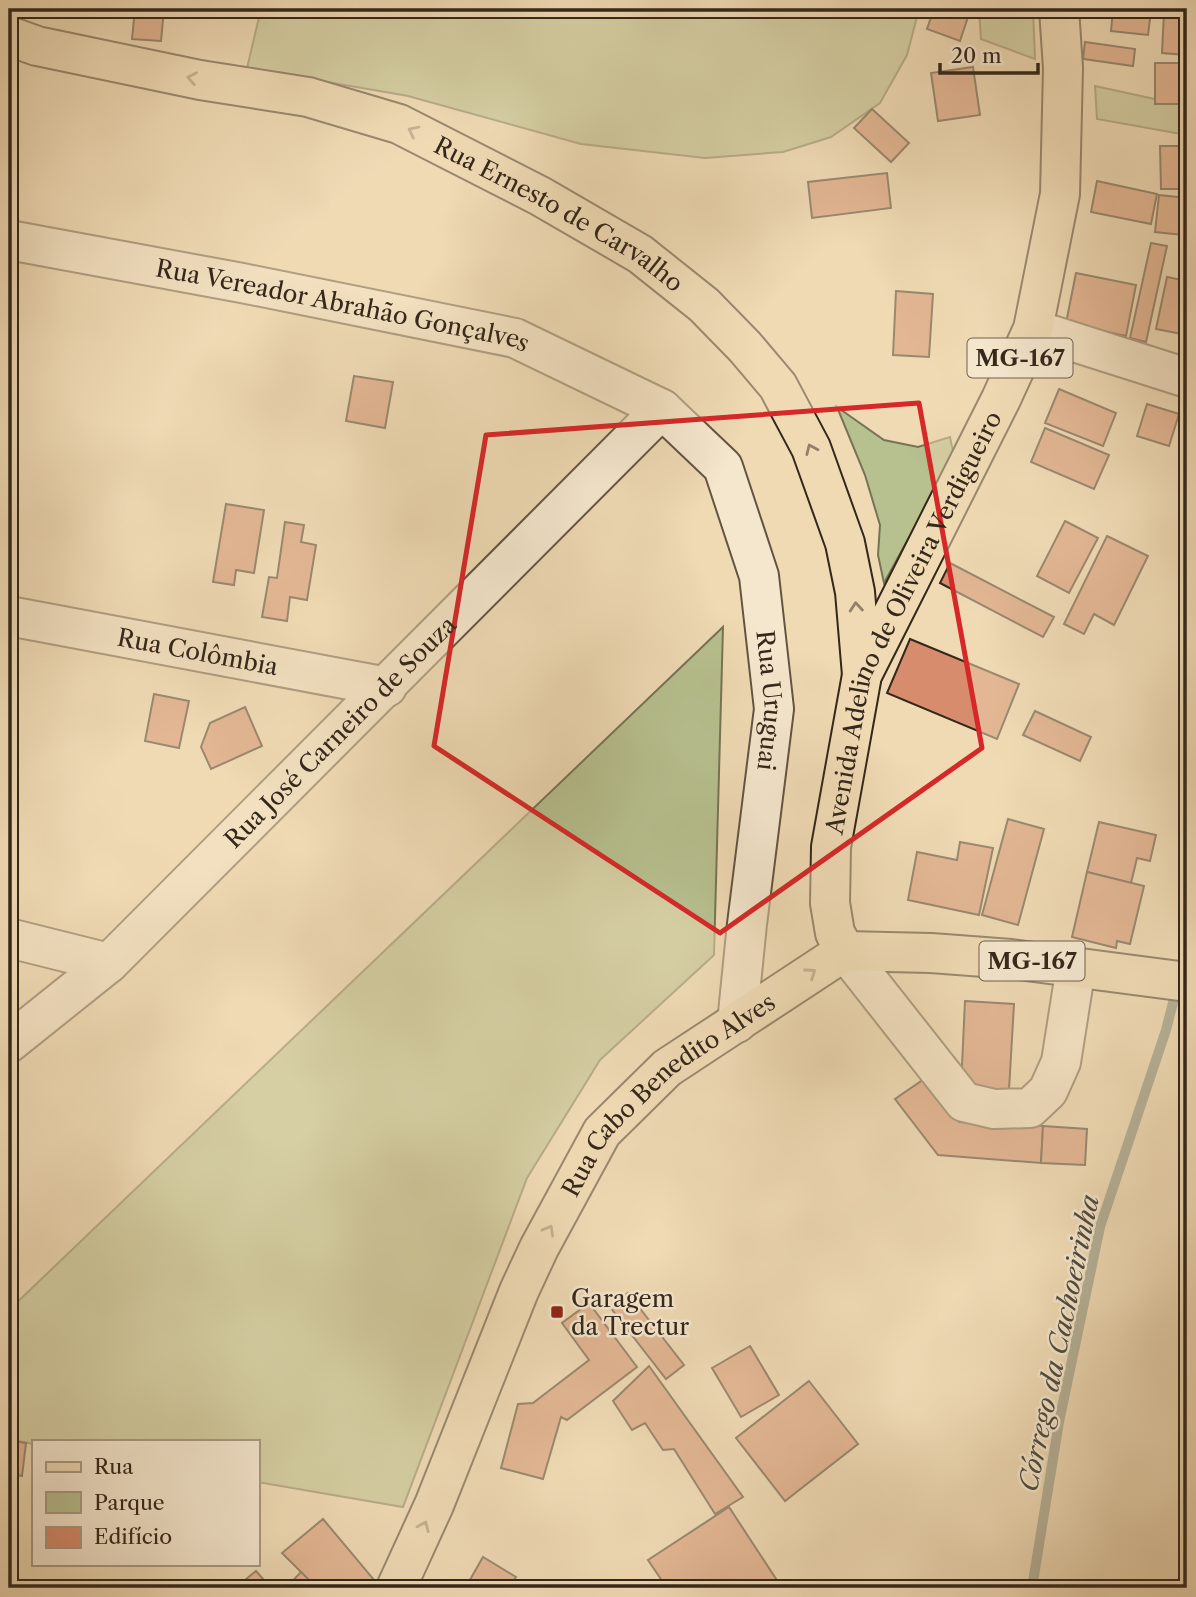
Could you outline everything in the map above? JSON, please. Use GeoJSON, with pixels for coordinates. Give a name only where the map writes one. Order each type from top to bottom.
{"type":"FeatureCollection","features":[{"type":"Feature","properties":{"kind":"main road","name":"Avenida Adelino de Oliveira Verdigueiro"},"geometry":{"type":"LineString","coordinates":[[845,951],[835,933],[830,903],[831,847],[862,675],[1001,399],[1033,329],[1060,194],[1063,68],[1059,9]]}},
{"type":"Feature","properties":{"kind":"main road","name":"Rua Ernesto de Carvalho"},"geometry":{"type":"LineString","coordinates":[[9,36],[37,46],[200,80],[308,97],[399,124],[540,196],[640,254],[704,305],[745,347],[778,386],[811,448],[845,542],[855,592],[862,675]]}},
{"type":"Feature","properties":{"kind":"main road","name":"Rua Cabo Benedito Alves"},"geometry":{"type":"LineString","coordinates":[[396,1588],[434,1505],[524,1280],[602,1132],[667,1068],[845,951]]}},
{"type":"Feature","properties":{"kind":"main road","name":"MG-167"},"geometry":{"type":"LineString","coordinates":[[845,951],[931,953],[1076,967],[1187,982]]}},
{"type":"Feature","properties":{"kind":"street","name":"Rua Vereador Abrahão Gonçalves"},"geometry":{"type":"LineString","coordinates":[[9,240],[515,338],[662,409]]}},
{"type":"Feature","properties":{"kind":"street"},"geometry":{"type":"LineString","coordinates":[[1033,329],[1187,378]]}},
{"type":"Feature","properties":{"kind":"street","name":"Rua José Carneiro de Souza"},"geometry":{"type":"LineString","coordinates":[[9,1043],[109,963],[662,409]]}},
{"type":"Feature","properties":{"kind":"street","name":"Rua Uruguai"},"geometry":{"type":"LineString","coordinates":[[662,409],[723,467],[759,576],[774,709],[748,911],[737,1023]]}},
{"type":"Feature","properties":{"kind":"street","name":"Rua Colômbia"},"geometry":{"type":"LineString","coordinates":[[9,616],[387,687]]}},
{"type":"Feature","properties":{"kind":"street"},"geometry":{"type":"LineString","coordinates":[[9,938],[109,963]]}},
{"type":"Feature","properties":{"kind":"street"},"geometry":{"type":"LineString","coordinates":[[845,951],[964,1102],[994,1109],[1030,1108],[1048,1091],[1062,1062],[1076,967]]}},
{"type":"Feature","properties":{"kind":"highlighted area"},"geometry":{"type":"Polygon","coordinates":[[[919,403],[982,748],[720,933],[434,746],[486,435],[919,403]]]}},
{"type":"Feature","properties":{"kind":"green space"},"geometry":{"type":"Polygon","coordinates":[[[261,9],[919,9],[907,55],[880,103],[831,137],[783,152],[705,158],[581,144],[408,96],[247,68],[261,9]]]}},
{"type":"Feature","properties":{"kind":"green space"},"geometry":{"type":"Polygon","coordinates":[[[979,9],[1033,9],[1035,59],[981,39],[979,9]]]}},
{"type":"Feature","properties":{"kind":"green space"},"geometry":{"type":"Polygon","coordinates":[[[1095,86],[1187,106],[1187,135],[1097,119],[1095,86]]]}},
{"type":"Feature","properties":{"kind":"green space"},"geometry":{"type":"Polygon","coordinates":[[[837,407],[884,440],[918,447],[950,437],[954,456],[884,583],[878,555],[880,525],[865,475],[837,407]]]}},
{"type":"Feature","properties":{"kind":"green space"},"geometry":{"type":"Polygon","coordinates":[[[723,627],[714,955],[600,1060],[527,1178],[403,1507],[259,1482],[259,1440],[32,1440],[32,1444],[9,1439],[9,1310],[723,627]]]}},
{"type":"Feature","properties":{"kind":"building"},"geometry":{"type":"Polygon","coordinates":[[[135,9],[164,9],[161,41],[132,39],[135,9]]]}},
{"type":"Feature","properties":{"kind":"building"},"geometry":{"type":"Polygon","coordinates":[[[934,9],[968,17],[960,41],[927,29],[934,9]]]}},
{"type":"Feature","properties":{"kind":"building"},"geometry":{"type":"Polygon","coordinates":[[[1113,9],[1151,11],[1148,35],[1111,31],[1113,9]]]}},
{"type":"Feature","properties":{"kind":"building"},"geometry":{"type":"Polygon","coordinates":[[[1164,13],[1187,15],[1185,55],[1162,53],[1164,13]]]}},
{"type":"Feature","properties":{"kind":"building"},"geometry":{"type":"Polygon","coordinates":[[[1085,42],[1135,49],[1133,66],[1083,59],[1085,42]]]}},
{"type":"Feature","properties":{"kind":"building"},"geometry":{"type":"Polygon","coordinates":[[[1155,63],[1181,63],[1181,104],[1155,104],[1155,63]]]}},
{"type":"Feature","properties":{"kind":"building"},"geometry":{"type":"Polygon","coordinates":[[[973,67],[980,115],[938,121],[931,73],[973,67]]]}},
{"type":"Feature","properties":{"kind":"building"},"geometry":{"type":"Polygon","coordinates":[[[872,109],[909,143],[891,162],[854,128],[872,109]]]}},
{"type":"Feature","properties":{"kind":"building"},"geometry":{"type":"Polygon","coordinates":[[[1160,146],[1184,146],[1185,189],[1161,189],[1160,146]]]}},
{"type":"Feature","properties":{"kind":"building"},"geometry":{"type":"Polygon","coordinates":[[[887,173],[891,208],[812,218],[808,182],[887,173]]]}},
{"type":"Feature","properties":{"kind":"building"},"geometry":{"type":"Polygon","coordinates":[[[1097,181],[1157,194],[1151,224],[1091,212],[1097,181]]]}},
{"type":"Feature","properties":{"kind":"building"},"geometry":{"type":"Polygon","coordinates":[[[1159,195],[1187,198],[1183,235],[1155,232],[1159,195]]]}},
{"type":"Feature","properties":{"kind":"building"},"geometry":{"type":"Polygon","coordinates":[[[1151,243],[1167,246],[1146,342],[1130,338],[1151,243]]]}},
{"type":"Feature","properties":{"kind":"building"},"geometry":{"type":"Polygon","coordinates":[[[1076,273],[1136,285],[1126,336],[1066,323],[1076,273]]]}},
{"type":"Feature","properties":{"kind":"building"},"geometry":{"type":"Polygon","coordinates":[[[1167,277],[1187,281],[1187,335],[1156,329],[1167,277]]]}},
{"type":"Feature","properties":{"kind":"building"},"geometry":{"type":"Polygon","coordinates":[[[896,291],[933,294],[929,357],[893,355],[896,291]]]}},
{"type":"Feature","properties":{"kind":"building"},"geometry":{"type":"Polygon","coordinates":[[[354,376],[393,382],[385,428],[346,421],[354,376]]]}},
{"type":"Feature","properties":{"kind":"building"},"geometry":{"type":"Polygon","coordinates":[[[1059,389],[1116,413],[1103,446],[1045,423],[1059,389]]]}},
{"type":"Feature","properties":{"kind":"building"},"geometry":{"type":"Polygon","coordinates":[[[1147,404],[1179,414],[1169,446],[1137,436],[1147,404]]]}},
{"type":"Feature","properties":{"kind":"building"},"geometry":{"type":"Polygon","coordinates":[[[1045,428],[1109,455],[1094,489],[1031,462],[1045,428]]]}},
{"type":"Feature","properties":{"kind":"building"},"geometry":{"type":"Polygon","coordinates":[[[226,504],[264,510],[254,573],[236,570],[234,585],[213,582],[226,504]]]}},
{"type":"Feature","properties":{"kind":"building"},"geometry":{"type":"Polygon","coordinates":[[[1065,521],[1098,538],[1069,593],[1037,576],[1065,521]]]}},
{"type":"Feature","properties":{"kind":"building"},"geometry":{"type":"Polygon","coordinates":[[[285,522],[304,525],[301,542],[316,545],[307,600],[290,597],[287,621],[262,617],[269,577],[277,578],[285,522]]]}},
{"type":"Feature","properties":{"kind":"building"},"geometry":{"type":"Polygon","coordinates":[[[1107,536],[1148,556],[1114,625],[1094,614],[1084,634],[1064,624],[1107,536]]]}},
{"type":"Feature","properties":{"kind":"building"},"geometry":{"type":"Polygon","coordinates":[[[950,563],[1054,617],[1043,637],[940,583],[950,563]]]}},
{"type":"Feature","properties":{"kind":"building"},"geometry":{"type":"Polygon","coordinates":[[[910,639],[1019,684],[997,739],[887,693],[910,639]]]}},
{"type":"Feature","properties":{"kind":"building"},"geometry":{"type":"Polygon","coordinates":[[[154,694],[189,701],[179,748],[145,741],[154,694]]]}},
{"type":"Feature","properties":{"kind":"building"},"geometry":{"type":"Polygon","coordinates":[[[245,707],[262,746],[211,769],[201,747],[210,723],[245,707]]]}},
{"type":"Feature","properties":{"kind":"building"},"geometry":{"type":"Polygon","coordinates":[[[1035,711],[1091,737],[1080,761],[1023,735],[1035,711]]]}},
{"type":"Feature","properties":{"kind":"building"},"geometry":{"type":"Polygon","coordinates":[[[1008,819],[1044,829],[1018,925],[982,915],[1008,819]]]}},
{"type":"Feature","properties":{"kind":"building"},"geometry":{"type":"Polygon","coordinates":[[[1099,822],[1156,835],[1150,861],[1137,858],[1131,883],[1087,872],[1099,822]]]}},
{"type":"Feature","properties":{"kind":"building"},"geometry":{"type":"Polygon","coordinates":[[[960,842],[993,848],[979,915],[908,900],[917,852],[957,860],[960,842]]]}},
{"type":"Feature","properties":{"kind":"building"},"geometry":{"type":"Polygon","coordinates":[[[1087,872],[1144,886],[1130,944],[1117,941],[1116,948],[1072,937],[1087,872]]]}},
{"type":"Feature","properties":{"kind":"building"},"geometry":{"type":"Polygon","coordinates":[[[965,1001],[1014,1004],[1009,1090],[961,1087],[965,1001]]]}},
{"type":"Feature","properties":{"kind":"building"},"geometry":{"type":"Polygon","coordinates":[[[927,1077],[959,1122],[1043,1126],[1041,1163],[938,1155],[895,1099],[927,1077]]]}},
{"type":"Feature","properties":{"kind":"building"},"geometry":{"type":"Polygon","coordinates":[[[1043,1126],[1087,1129],[1085,1165],[1041,1163],[1043,1126]]]}},
{"type":"Feature","properties":{"kind":"building"},"geometry":{"type":"Polygon","coordinates":[[[628,1293],[684,1365],[666,1379],[610,1307],[628,1293]]]}},
{"type":"Feature","properties":{"kind":"building"},"geometry":{"type":"Polygon","coordinates":[[[589,1303],[637,1367],[567,1420],[561,1417],[543,1479],[501,1468],[518,1404],[533,1403],[589,1360],[562,1323],[589,1303]]]}},
{"type":"Feature","properties":{"kind":"building"},"geometry":{"type":"Polygon","coordinates":[[[750,1346],[779,1395],[741,1417],[712,1368],[750,1346]]]}},
{"type":"Feature","properties":{"kind":"building"},"geometry":{"type":"Polygon","coordinates":[[[649,1366],[743,1497],[715,1514],[674,1449],[663,1450],[645,1423],[632,1430],[613,1401],[649,1366]]]}},
{"type":"Feature","properties":{"kind":"building"},"geometry":{"type":"Polygon","coordinates":[[[809,1381],[858,1444],[785,1501],[736,1438],[809,1381]]]}},
{"type":"Feature","properties":{"kind":"building"},"geometry":{"type":"Polygon","coordinates":[[[9,1440],[26,1443],[22,1476],[12,1474],[9,1495],[9,1440]]]}},
{"type":"Feature","properties":{"kind":"building"},"geometry":{"type":"Polygon","coordinates":[[[729,1507],[782,1588],[667,1588],[648,1560],[729,1507]]]}},
{"type":"Feature","properties":{"kind":"building"},"geometry":{"type":"Polygon","coordinates":[[[323,1519],[375,1581],[371,1588],[317,1588],[282,1553],[323,1519]]]}},
{"type":"Feature","properties":{"kind":"building"},"geometry":{"type":"Polygon","coordinates":[[[483,1557],[516,1577],[509,1588],[473,1588],[467,1585],[483,1557]]]}},
{"type":"Feature","properties":{"kind":"building"},"geometry":{"type":"Polygon","coordinates":[[[256,1571],[271,1588],[235,1588],[256,1571]]]}},
{"type":"Feature","properties":{"kind":"building"},"geometry":{"type":"Polygon","coordinates":[[[301,1572],[317,1588],[286,1588],[301,1572]]]}},
{"type":"Feature","properties":{"kind":"waterway","name":"Córrego da Cachoeirinha"},"geometry":{"type":"LineString","coordinates":[[1181,973],[1187,950]]}},
{"type":"Feature","properties":{"kind":"waterway","name":"Córrego da Cachoeirinha"},"geometry":{"type":"LineString","coordinates":[[1032,1588],[1059,1422],[1100,1227],[1166,1030],[1177,987]]}},
{"type":"Feature","properties":{"kind":"place","name":"Garagem da Trectur"},"geometry":{"type":"Point","coordinates":[557,1312]}}]}
